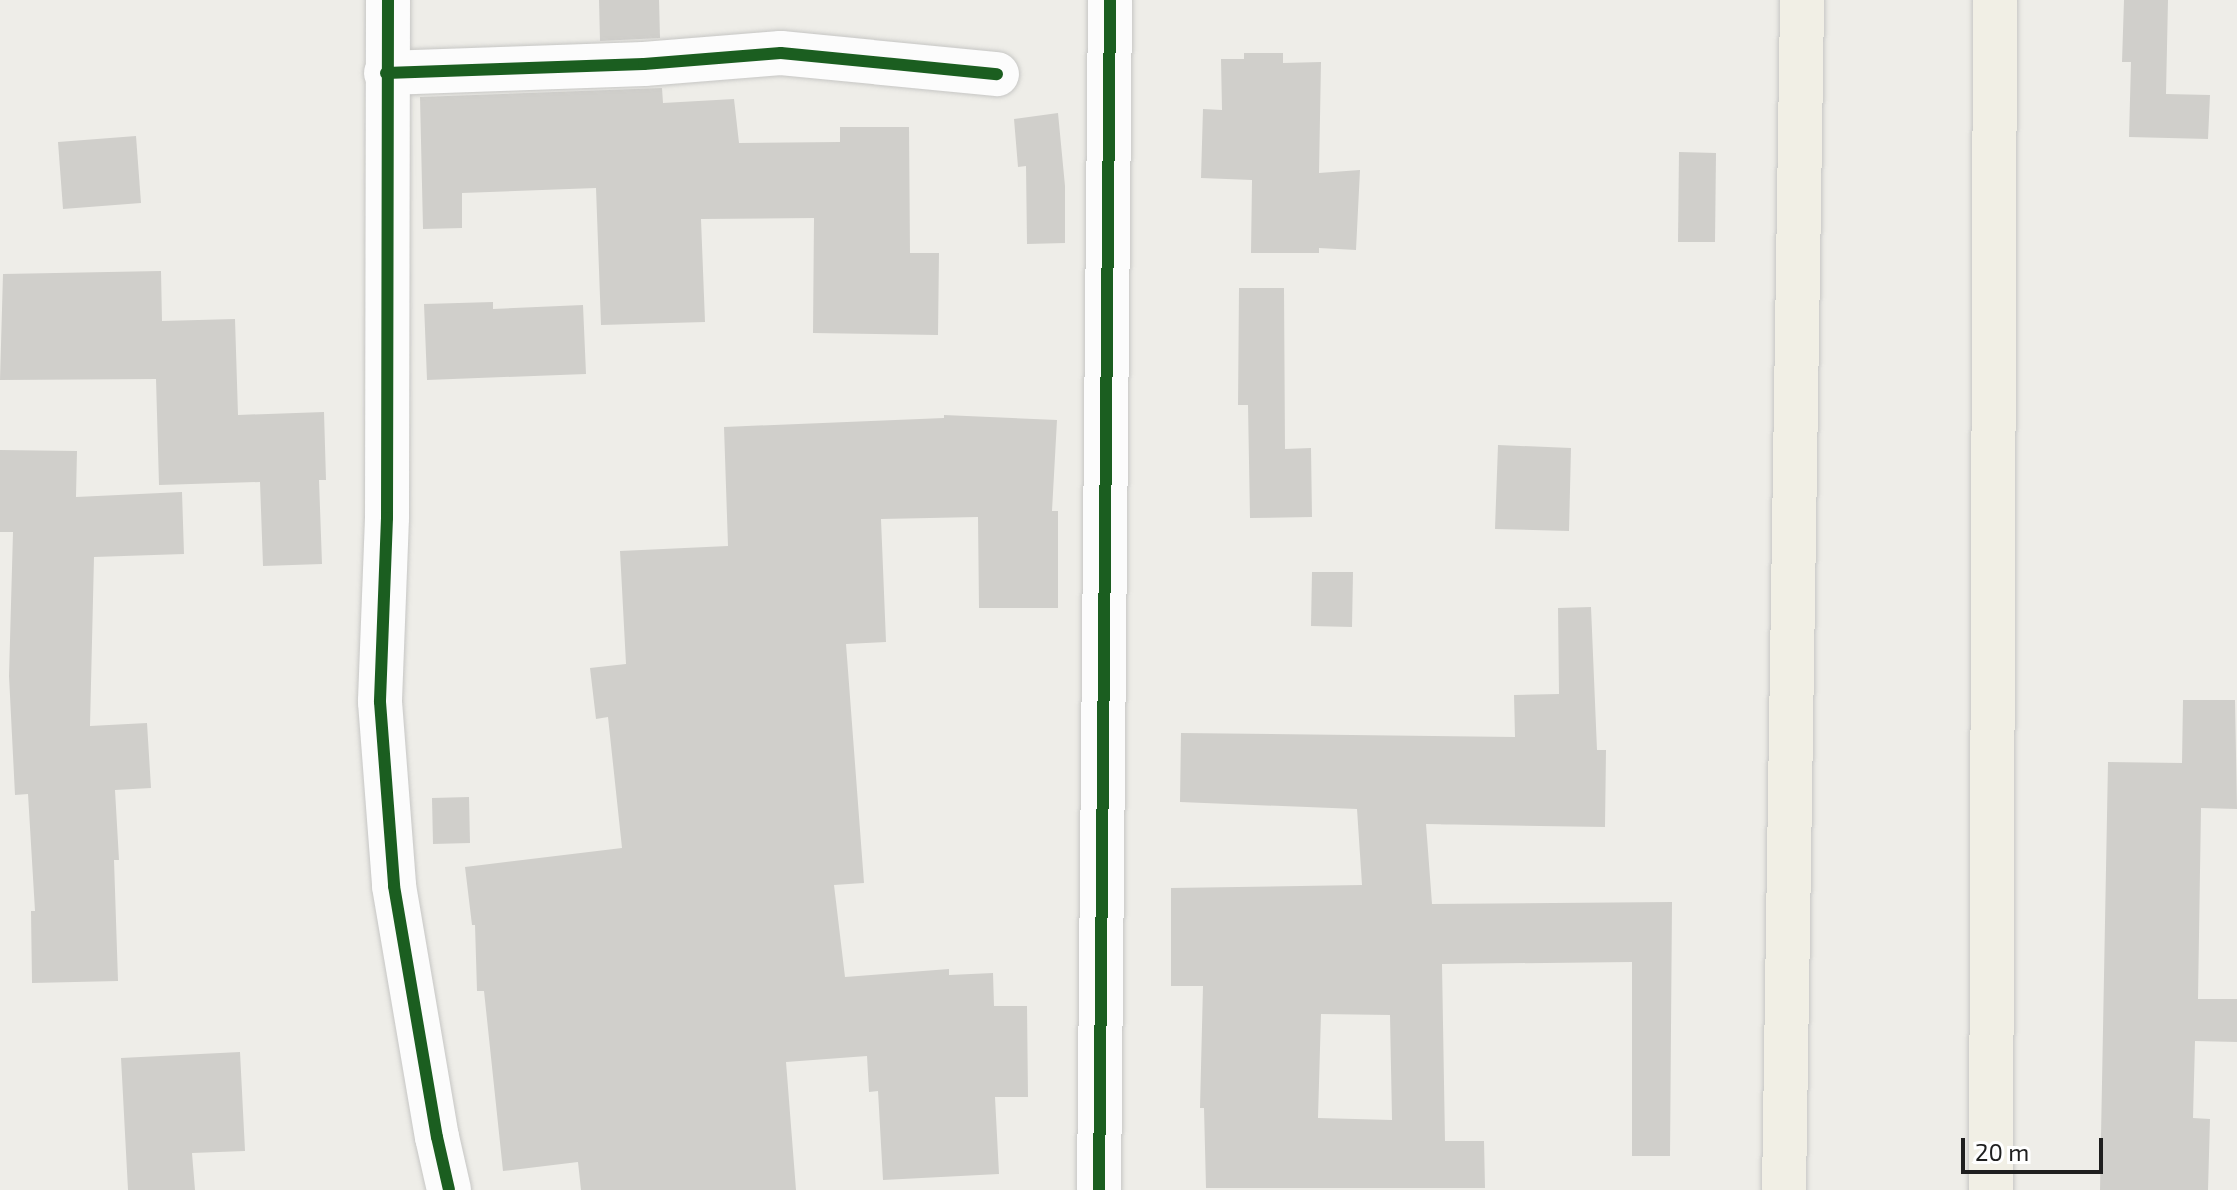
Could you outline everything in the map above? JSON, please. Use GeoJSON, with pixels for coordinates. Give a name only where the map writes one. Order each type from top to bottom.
{"type":"FeatureCollection","features":[{"type":"Feature","properties":{"kind":"main road"},"geometry":{"type":"LineString","coordinates":[[1784,1190],[1802,0]]}},
{"type":"Feature","properties":{"kind":"main road"},"geometry":{"type":"LineString","coordinates":[[1991,1190],[1995,0]]}},
{"type":"Feature","properties":{"kind":"street"},"geometry":{"type":"LineString","coordinates":[[388,0],[387,518],[380,702],[394,886],[449,1190]]}},
{"type":"Feature","properties":{"kind":"street"},"geometry":{"type":"LineString","coordinates":[[1099,1190],[1110,0]]}},
{"type":"Feature","properties":{"kind":"street"},"geometry":{"type":"LineString","coordinates":[[386,73],[644,64],[781,53],[997,74]]}},
{"type":"Feature","properties":{"kind":"building"},"geometry":{"type":"Polygon","coordinates":[[[599,0],[659,0],[660,38],[600,41],[599,0]]]}},
{"type":"Feature","properties":{"kind":"building"},"geometry":{"type":"Polygon","coordinates":[[[2124,0],[2168,0],[2166,94],[2210,95],[2208,139],[2129,137],[2131,62],[2122,62],[2124,0]]]}},
{"type":"Feature","properties":{"kind":"building"},"geometry":{"type":"Polygon","coordinates":[[[1244,53],[1283,53],[1283,63],[1321,62],[1319,173],[1360,170],[1356,250],[1319,248],[1319,253],[1251,253],[1252,180],[1201,178],[1203,109],[1222,110],[1221,59],[1244,59],[1244,53]]]}},
{"type":"Feature","properties":{"kind":"building"},"geometry":{"type":"Polygon","coordinates":[[[662,88],[663,103],[734,99],[739,143],[840,142],[840,127],[909,127],[910,253],[939,253],[938,335],[813,333],[814,218],[701,219],[705,322],[601,325],[596,188],[462,193],[462,228],[423,229],[420,97],[662,88]]]}},
{"type":"Feature","properties":{"kind":"building"},"geometry":{"type":"Polygon","coordinates":[[[1058,113],[1065,186],[1065,243],[1027,244],[1026,166],[1018,167],[1014,119],[1058,113]]]}},
{"type":"Feature","properties":{"kind":"building"},"geometry":{"type":"Polygon","coordinates":[[[136,136],[141,203],[63,209],[58,142],[136,136]]]}},
{"type":"Feature","properties":{"kind":"building"},"geometry":{"type":"Polygon","coordinates":[[[1679,152],[1716,153],[1715,242],[1678,242],[1679,152]]]}},
{"type":"Feature","properties":{"kind":"building"},"geometry":{"type":"Polygon","coordinates":[[[161,271],[162,321],[235,319],[238,415],[324,412],[326,480],[319,480],[322,564],[263,566],[260,482],[159,485],[156,379],[0,380],[3,274],[161,271]]]}},
{"type":"Feature","properties":{"kind":"building"},"geometry":{"type":"Polygon","coordinates":[[[1239,288],[1284,288],[1285,449],[1311,448],[1312,517],[1250,518],[1248,405],[1238,405],[1239,288]]]}},
{"type":"Feature","properties":{"kind":"building"},"geometry":{"type":"Polygon","coordinates":[[[493,302],[493,309],[583,305],[586,374],[427,380],[424,304],[493,302]]]}},
{"type":"Feature","properties":{"kind":"building"},"geometry":{"type":"Polygon","coordinates":[[[944,415],[1057,420],[1052,511],[1058,511],[1058,608],[979,608],[978,517],[881,519],[886,642],[846,644],[864,883],[834,885],[845,977],[949,969],[949,975],[993,973],[994,1006],[1027,1006],[1028,1097],[995,1097],[999,1174],[883,1180],[878,1091],[869,1092],[867,1056],[786,1062],[796,1190],[581,1190],[578,1162],[503,1171],[484,991],[477,991],[475,925],[472,925],[465,867],[622,848],[608,717],[596,719],[590,668],[626,664],[620,551],[728,546],[724,427],[944,418],[944,415]]]}},
{"type":"Feature","properties":{"kind":"building"},"geometry":{"type":"Polygon","coordinates":[[[1498,445],[1571,448],[1569,531],[1495,529],[1498,445]]]}},
{"type":"Feature","properties":{"kind":"building"},"geometry":{"type":"Polygon","coordinates":[[[0,450],[77,451],[76,497],[182,492],[184,554],[94,557],[90,726],[147,723],[151,788],[115,790],[119,860],[114,860],[118,981],[32,983],[31,911],[35,911],[28,794],[15,795],[9,676],[13,532],[0,532],[0,450]]]}},
{"type":"Feature","properties":{"kind":"building"},"geometry":{"type":"Polygon","coordinates":[[[1312,572],[1353,572],[1352,627],[1311,626],[1312,572]]]}},
{"type":"Feature","properties":{"kind":"building"},"geometry":{"type":"Polygon","coordinates":[[[1591,607],[1597,750],[1606,750],[1605,827],[1426,824],[1432,904],[1672,902],[1670,1156],[1632,1156],[1632,962],[1442,964],[1445,1141],[1484,1141],[1485,1188],[1206,1188],[1204,1108],[1200,1108],[1203,986],[1171,986],[1171,888],[1362,885],[1357,809],[1180,802],[1181,733],[1515,737],[1514,695],[1559,694],[1558,608],[1591,607]],[[1321,1014],[1318,1118],[1392,1120],[1390,1015],[1321,1014]]]}},
{"type":"Feature","properties":{"kind":"building"},"geometry":{"type":"Polygon","coordinates":[[[2183,700],[2235,700],[2237,809],[2201,808],[2198,999],[2237,999],[2237,1042],[2195,1041],[2193,1118],[2210,1119],[2208,1190],[2100,1190],[2108,762],[2182,763],[2183,700]]]}},
{"type":"Feature","properties":{"kind":"building"},"geometry":{"type":"Polygon","coordinates":[[[469,797],[470,843],[433,844],[432,798],[469,797]]]}},
{"type":"Feature","properties":{"kind":"building"},"geometry":{"type":"Polygon","coordinates":[[[240,1052],[245,1151],[192,1153],[195,1190],[128,1190],[121,1058],[240,1052]]]}},
{"type":"Feature","properties":{"kind":"cycle path"},"geometry":{"type":"LineString","coordinates":[[388,0],[387,518],[380,702],[394,886],[449,1190]]}},
{"type":"Feature","properties":{"kind":"cycle path"},"geometry":{"type":"LineString","coordinates":[[1099,1190],[1110,0]]}},
{"type":"Feature","properties":{"kind":"cycle path"},"geometry":{"type":"LineString","coordinates":[[386,73],[644,64],[781,53],[997,74]]}}]}
